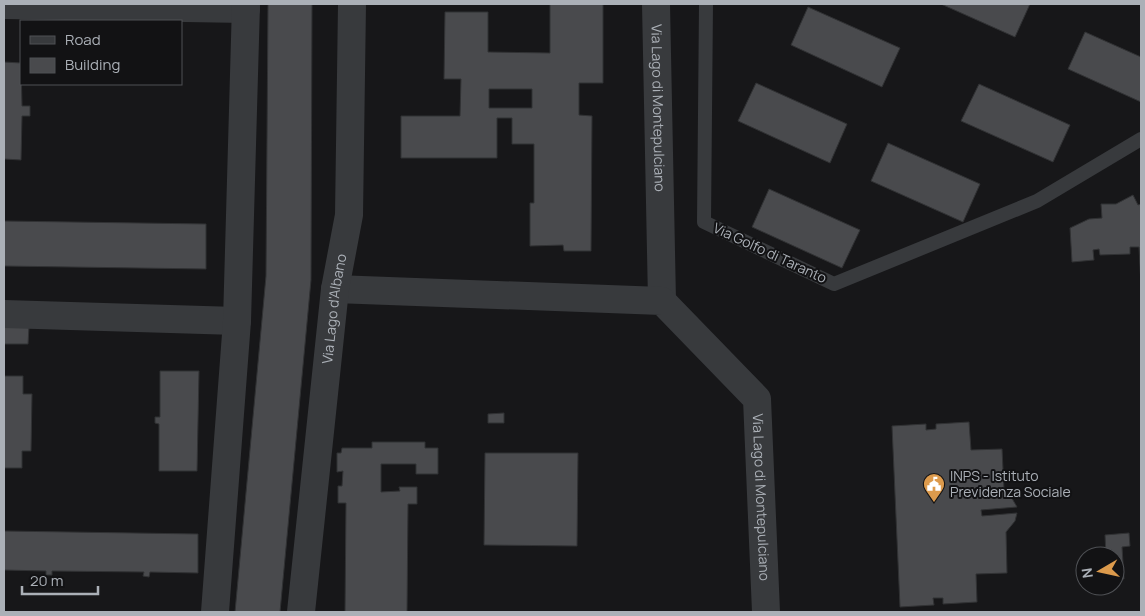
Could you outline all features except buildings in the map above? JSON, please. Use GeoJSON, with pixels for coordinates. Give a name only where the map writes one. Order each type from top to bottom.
{"type":"FeatureCollection","features":[{"type":"Feature","properties":{"kind":"street"},"geometry":{"type":"LineString","coordinates":[[4,4],[246,6],[237,321],[215,612]]}},
{"type":"Feature","properties":{"kind":"street","name":"Via Lago d'Albano"},"geometry":{"type":"LineString","coordinates":[[301,612],[335,289],[349,216],[352,4]]}},
{"type":"Feature","properties":{"kind":"street","name":"Via Lago di Montepulciano"},"geometry":{"type":"LineString","coordinates":[[656,4],[662,301],[757,399],[766,612]]}},
{"type":"Feature","properties":{"kind":"street"},"geometry":{"type":"LineString","coordinates":[[335,289],[662,301]]}},
{"type":"Feature","properties":{"kind":"street"},"geometry":{"type":"LineString","coordinates":[[4,314],[237,321]]}},
{"type":"Feature","properties":{"kind":"lane","name":"Via Golfo di Taranto"},"geometry":{"type":"LineString","coordinates":[[706,4],[704,222],[834,284],[1037,200],[1141,138]]}},
{"type":"Feature","properties":{"kind":"place","name":"INPS - Istituto Previdenza Sociale"},"geometry":{"type":"Point","coordinates":[934,503]}}]}
